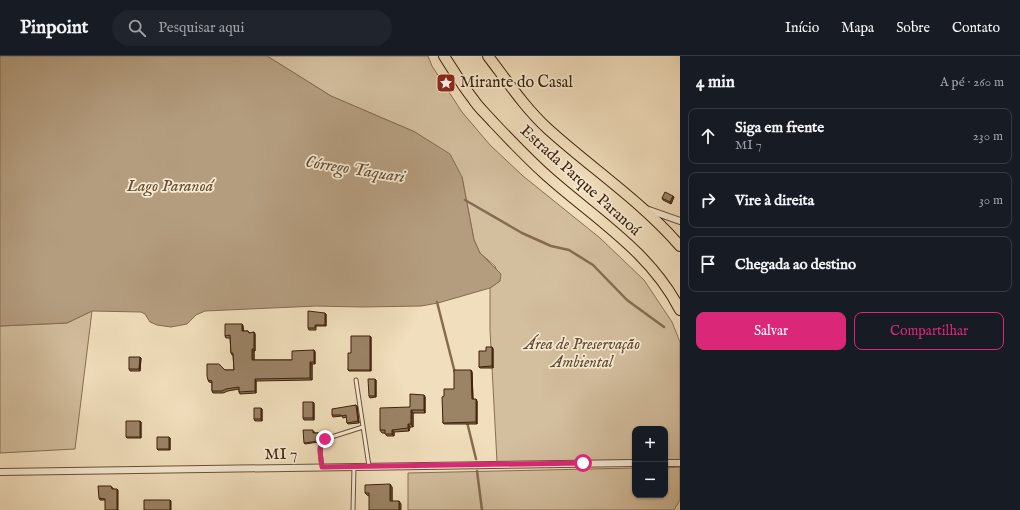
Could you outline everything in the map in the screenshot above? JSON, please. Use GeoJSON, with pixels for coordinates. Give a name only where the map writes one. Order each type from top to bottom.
{"type":"FeatureCollection","features":[{"type":"Feature","properties":{"kind":"main road","name":"Estrada Parque Paranoá"},"geometry":{"type":"LineString","coordinates":[[444,56],[473,100],[512,143],[634,250],[653,270],[680,309]]}},
{"type":"Feature","properties":{"kind":"main road","name":"Estrada Parque Paranoá"},"geometry":{"type":"LineString","coordinates":[[488,56],[519,97],[547,128],[641,207],[670,234],[680,246]]}},
{"type":"Feature","properties":{"kind":"street"},"geometry":{"type":"LineString","coordinates":[[641,207],[680,221]]}},
{"type":"Feature","properties":{"kind":"street","name":"MI 7"},"geometry":{"type":"LineString","coordinates":[[0,472],[632,463]]}},
{"type":"Feature","properties":{"kind":"street"},"geometry":{"type":"LineString","coordinates":[[668,463],[680,463]]}},
{"type":"Feature","properties":{"kind":"lane"},"geometry":{"type":"LineString","coordinates":[[356,380],[369,466]]}},
{"type":"Feature","properties":{"kind":"lane"},"geometry":{"type":"LineString","coordinates":[[322,467],[320,447],[325,439],[363,428]]}},
{"type":"Feature","properties":{"kind":"lane"},"geometry":{"type":"LineString","coordinates":[[353,510],[354,467]]}},
{"type":"Feature","properties":{"kind":"green space","name":"Área de Preservação Ambiental"},"geometry":{"type":"Polygon","coordinates":[[[267,56],[428,56],[432,66],[462,112],[490,145],[523,176],[600,238],[644,280],[672,322],[680,342],[680,462],[668,463],[668,426],[632,426],[632,463],[497,462],[490,330],[490,288],[500,281],[495,266],[480,253],[474,240],[462,177],[415,132],[331,96],[267,56]]]}},
{"type":"Feature","properties":{"kind":"green space"},"geometry":{"type":"Polygon","coordinates":[[[92,311],[75,449],[0,453],[0,326],[67,323],[92,311]]]}},
{"type":"Feature","properties":{"kind":"green space"},"geometry":{"type":"Polygon","coordinates":[[[680,467],[680,500],[674,510],[408,510],[408,473],[632,468],[632,498],[668,498],[668,468],[680,467]]]}},
{"type":"Feature","properties":{"kind":"water","name":"Lago Paranoá"},"geometry":{"type":"Polygon","coordinates":[[[0,56],[267,56],[331,96],[415,132],[450,154],[462,177],[474,240],[480,253],[501,274],[500,281],[490,288],[438,303],[421,306],[317,306],[205,311],[196,315],[187,324],[171,327],[157,325],[150,322],[145,314],[141,312],[92,311],[67,323],[0,326],[0,56]]]}},
{"type":"Feature","properties":{"kind":"building"},"geometry":{"type":"Polygon","coordinates":[[[665,192],[673,196],[670,202],[662,198],[665,192]]]}},
{"type":"Feature","properties":{"kind":"building"},"geometry":{"type":"Polygon","coordinates":[[[308,311],[325,313],[325,325],[315,325],[315,328],[308,328],[308,311]]]}},
{"type":"Feature","properties":{"kind":"building"},"geometry":{"type":"Polygon","coordinates":[[[225,324],[242,324],[242,331],[248,331],[249,333],[254,332],[254,349],[252,349],[252,360],[292,360],[292,351],[314,350],[314,362],[310,362],[310,378],[255,379],[255,391],[239,392],[239,387],[222,391],[212,391],[212,381],[208,380],[207,376],[207,364],[219,364],[225,370],[234,370],[230,335],[225,336],[225,324]]]}},
{"type":"Feature","properties":{"kind":"building"},"geometry":{"type":"Polygon","coordinates":[[[351,336],[370,336],[370,370],[348,370],[348,353],[351,353],[351,336]]]}},
{"type":"Feature","properties":{"kind":"building"},"geometry":{"type":"Polygon","coordinates":[[[486,347],[492,347],[492,366],[479,367],[479,351],[486,351],[486,347]]]}},
{"type":"Feature","properties":{"kind":"building"},"geometry":{"type":"Polygon","coordinates":[[[129,357],[140,357],[139,369],[129,369],[129,357]]]}},
{"type":"Feature","properties":{"kind":"building"},"geometry":{"type":"Polygon","coordinates":[[[454,370],[471,370],[472,399],[476,399],[476,422],[443,423],[442,397],[444,396],[444,389],[454,389],[454,370]]]}},
{"type":"Feature","properties":{"kind":"building"},"geometry":{"type":"Polygon","coordinates":[[[368,379],[375,379],[375,396],[369,396],[368,379]]]}},
{"type":"Feature","properties":{"kind":"building"},"geometry":{"type":"Polygon","coordinates":[[[410,394],[424,395],[424,410],[411,410],[411,424],[408,424],[408,428],[392,430],[392,434],[385,434],[385,430],[380,430],[380,408],[410,407],[410,394]]]}},
{"type":"Feature","properties":{"kind":"building"},"geometry":{"type":"Polygon","coordinates":[[[303,402],[313,402],[313,418],[303,418],[303,402]]]}},
{"type":"Feature","properties":{"kind":"building"},"geometry":{"type":"Polygon","coordinates":[[[356,405],[358,421],[347,423],[346,415],[332,415],[332,409],[356,405]]]}},
{"type":"Feature","properties":{"kind":"building"},"geometry":{"type":"Polygon","coordinates":[[[254,408],[261,408],[261,419],[254,419],[254,408]]]}},
{"type":"Feature","properties":{"kind":"building"},"geometry":{"type":"Polygon","coordinates":[[[126,421],[140,421],[140,437],[126,437],[126,421]]]}},
{"type":"Feature","properties":{"kind":"building"},"geometry":{"type":"Polygon","coordinates":[[[303,430],[313,430],[313,433],[330,433],[322,435],[318,441],[304,443],[303,430]]]}},
{"type":"Feature","properties":{"kind":"building"},"geometry":{"type":"Polygon","coordinates":[[[157,437],[169,437],[169,449],[157,449],[157,437]]]}},
{"type":"Feature","properties":{"kind":"building"},"geometry":{"type":"Polygon","coordinates":[[[390,484],[390,501],[399,501],[399,510],[369,510],[369,493],[365,493],[365,485],[390,484]]]}},
{"type":"Feature","properties":{"kind":"building"},"geometry":{"type":"Polygon","coordinates":[[[98,486],[111,486],[112,489],[117,489],[117,510],[105,510],[105,499],[99,498],[98,486]]]}},
{"type":"Feature","properties":{"kind":"building"},"geometry":{"type":"Polygon","coordinates":[[[144,500],[170,500],[170,510],[144,510],[144,500]]]}},
{"type":"Feature","properties":{"kind":"waterway","name":"Córrego Taquari"},"geometry":{"type":"LineString","coordinates":[[465,200],[522,233],[551,246],[569,250],[593,265],[627,300],[664,327]]}},
{"type":"Feature","properties":{"kind":"waterway"},"geometry":{"type":"LineString","coordinates":[[437,302],[455,373]]}},
{"type":"Feature","properties":{"kind":"waterway"},"geometry":{"type":"LineString","coordinates":[[467,422],[476,459]]}},
{"type":"Feature","properties":{"kind":"waterway"},"geometry":{"type":"LineString","coordinates":[[477,471],[482,510]]}},
{"type":"Feature","properties":{"kind":"place","name":"Mirante do Casal"},"geometry":{"type":"Point","coordinates":[446,83]}},
{"type":"Feature","properties":{"kind":"route"},"geometry":{"type":"LineString","coordinates":[[325,439],[320,447],[322,467],[583,463]]}}]}
